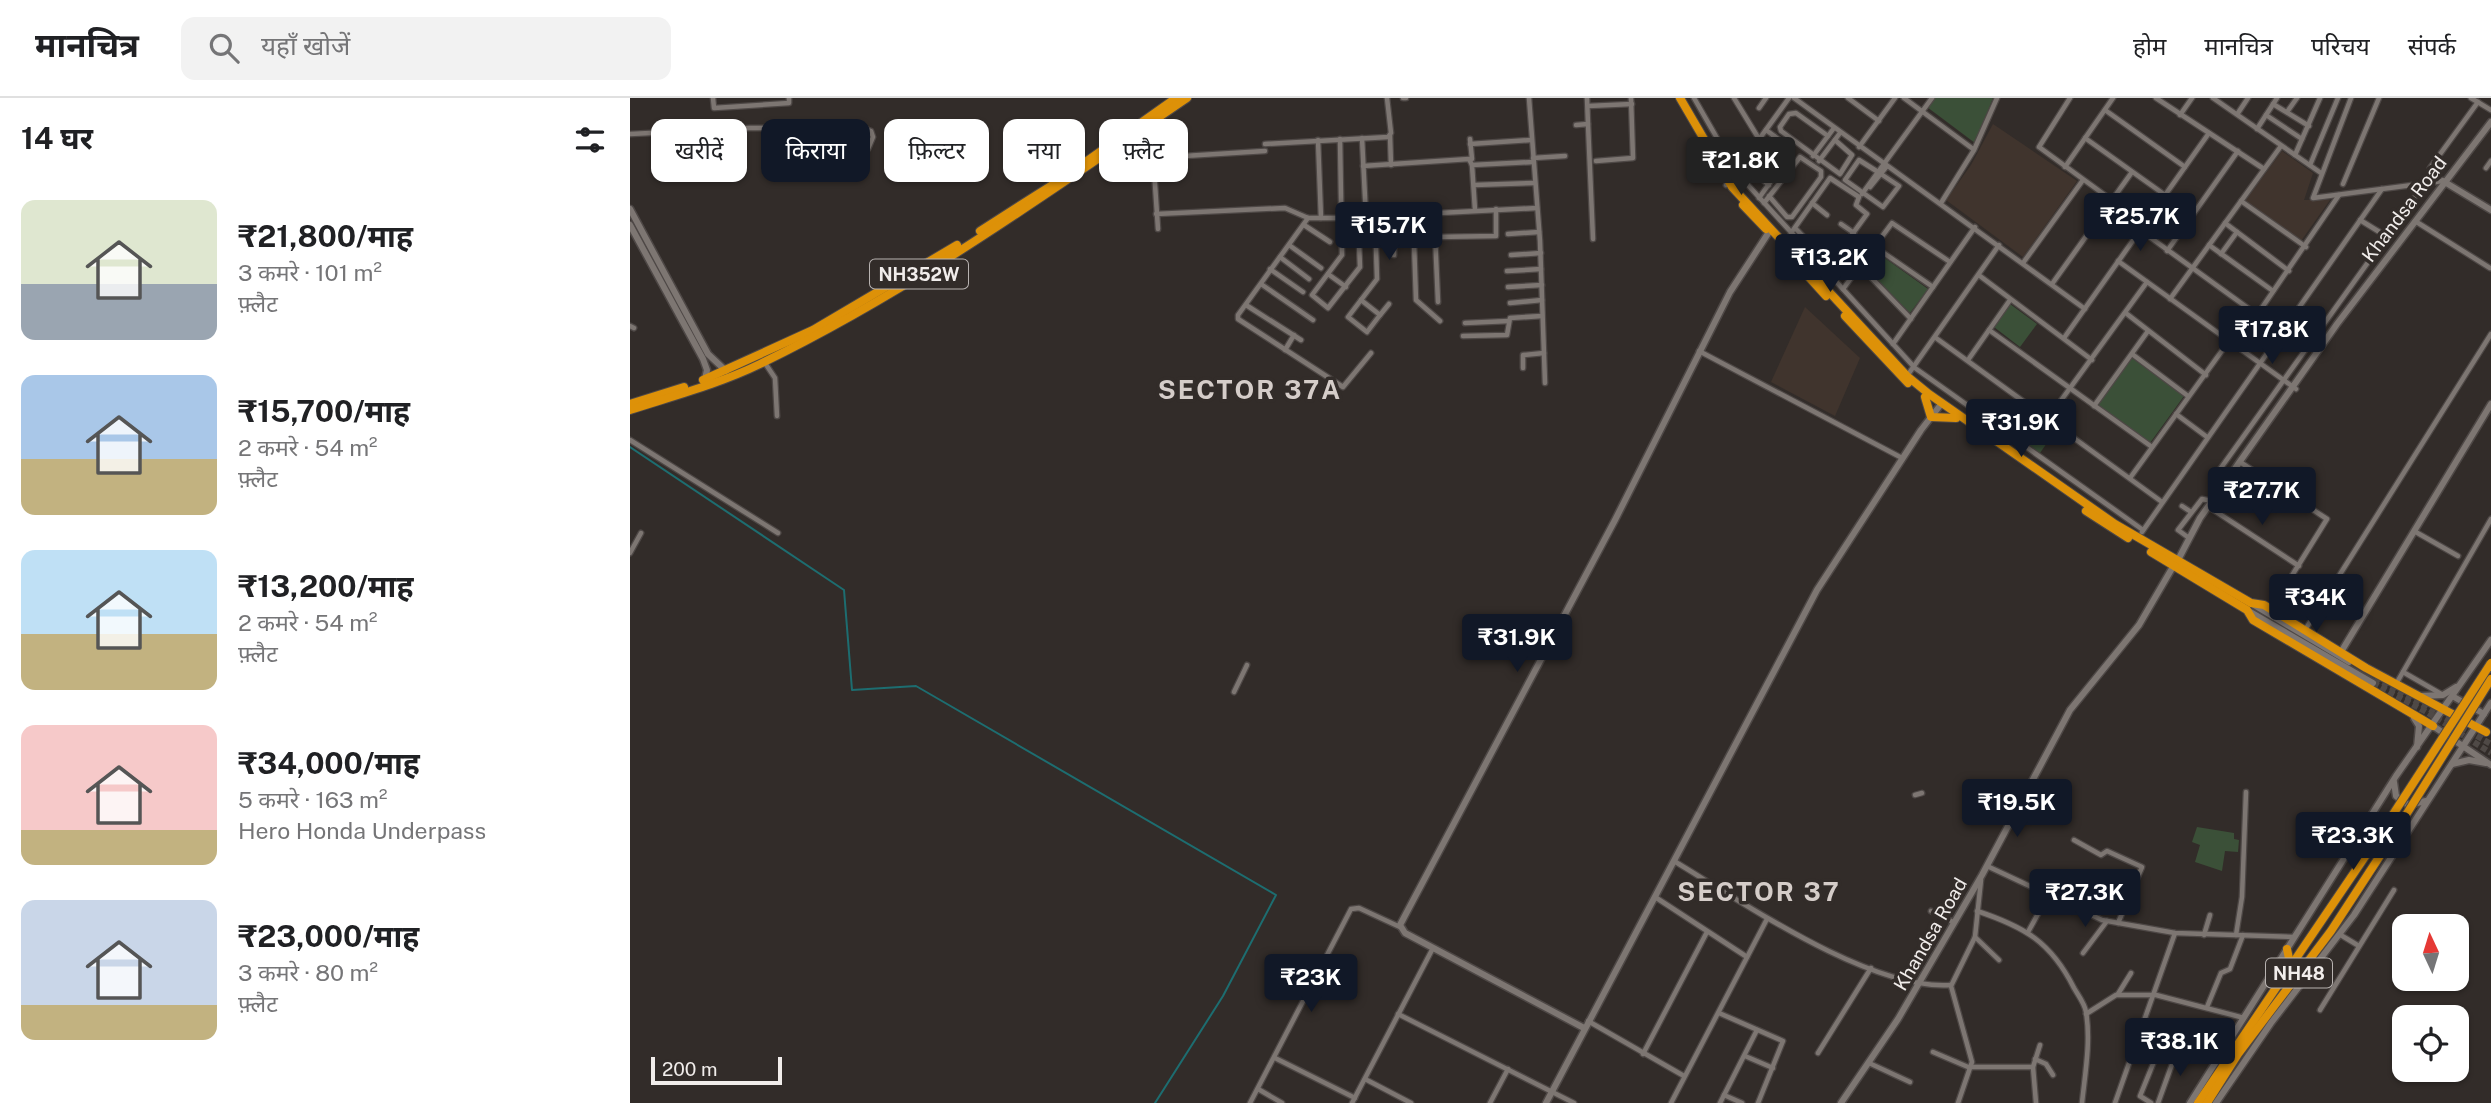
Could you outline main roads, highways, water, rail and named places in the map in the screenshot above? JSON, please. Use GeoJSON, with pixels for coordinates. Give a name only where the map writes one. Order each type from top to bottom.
{"type":"FeatureCollection","features":[{"type":"Feature","properties":{"kind":"highway","name":"NH352W"},"geometry":{"type":"LineString","coordinates":[[1150,119],[1175,98]]}},
{"type":"Feature","properties":{"kind":"highway","name":"NH352W"},"geometry":{"type":"LineString","coordinates":[[1150,119],[1187,98]]}},
{"type":"Feature","properties":{"kind":"highway"},"geometry":{"type":"LineString","coordinates":[[1675,98],[1696,130]]}},
{"type":"Feature","properties":{"kind":"highway"},"geometry":{"type":"LineString","coordinates":[[1680,98],[1727,184],[1882,354],[1925,397],[1941,405],[2114,526],[2140,534],[2176,562]]}},
{"type":"Feature","properties":{"kind":"highway","name":"NH352W"},"geometry":{"type":"LineString","coordinates":[[630,410],[764,362],[939,259],[1099,154]]}},
{"type":"Feature","properties":{"kind":"highway"},"geometry":{"type":"LineString","coordinates":[[1727,184],[1882,354],[1955,418],[2114,526],[2249,606],[2264,605],[2396,684],[2488,734]]}},
{"type":"Feature","properties":{"kind":"highway","name":"NH352W"},"geometry":{"type":"LineString","coordinates":[[630,404],[726,371],[813,330],[939,259]]}},
{"type":"Feature","properties":{"kind":"highway"},"geometry":{"type":"LineString","coordinates":[[1925,397],[1931,417],[1955,418]]}},
{"type":"Feature","properties":{"kind":"highway"},"geometry":{"type":"LineString","coordinates":[[2249,606],[2253,620],[2374,684],[2429,724]]}},
{"type":"Feature","properties":{"kind":"highway","name":"NH48"},"geometry":{"type":"LineString","coordinates":[[2198,1103],[2274,988],[2291,968],[2491,663]]}},
{"type":"Feature","properties":{"kind":"highway","name":"NH48"},"geometry":{"type":"LineString","coordinates":[[2207,1103],[2271,1010],[2331,931],[2491,679]]}},
{"type":"Feature","properties":{"kind":"highway"},"geometry":{"type":"LineString","coordinates":[[2287,949],[2291,968]]}},
{"type":"Feature","properties":{"kind":"highway"},"geometry":{"type":"LineString","coordinates":[[2282,995],[2299,986]]}},
{"type":"Feature","properties":{"kind":"highway"},"geometry":{"type":"LineString","coordinates":[[2271,1010],[2271,1023]]}},
{"type":"Feature","properties":{"kind":"waterway"},"geometry":{"type":"LineString","coordinates":[[630,447],[844,590],[852,690],[916,686],[1276,895],[1223,996],[1155,1103]]}},
{"type":"Feature","properties":{"kind":"tunnel"},"geometry":{"type":"LineString","coordinates":[[2375,678],[2491,744]]}},
{"type":"Feature","properties":{"kind":"tunnel"},"geometry":{"type":"LineString","coordinates":[[2373,683],[2428,713],[2491,753]]}},
{"type":"Feature","properties":{"kind":"district","name":"SECTOR 37A"},"geometry":{"type":"Point","coordinates":[1250,389]}},
{"type":"Feature","properties":{"kind":"district","name":"SECTOR 37"},"geometry":{"type":"Point","coordinates":[1759,891]}}]}
